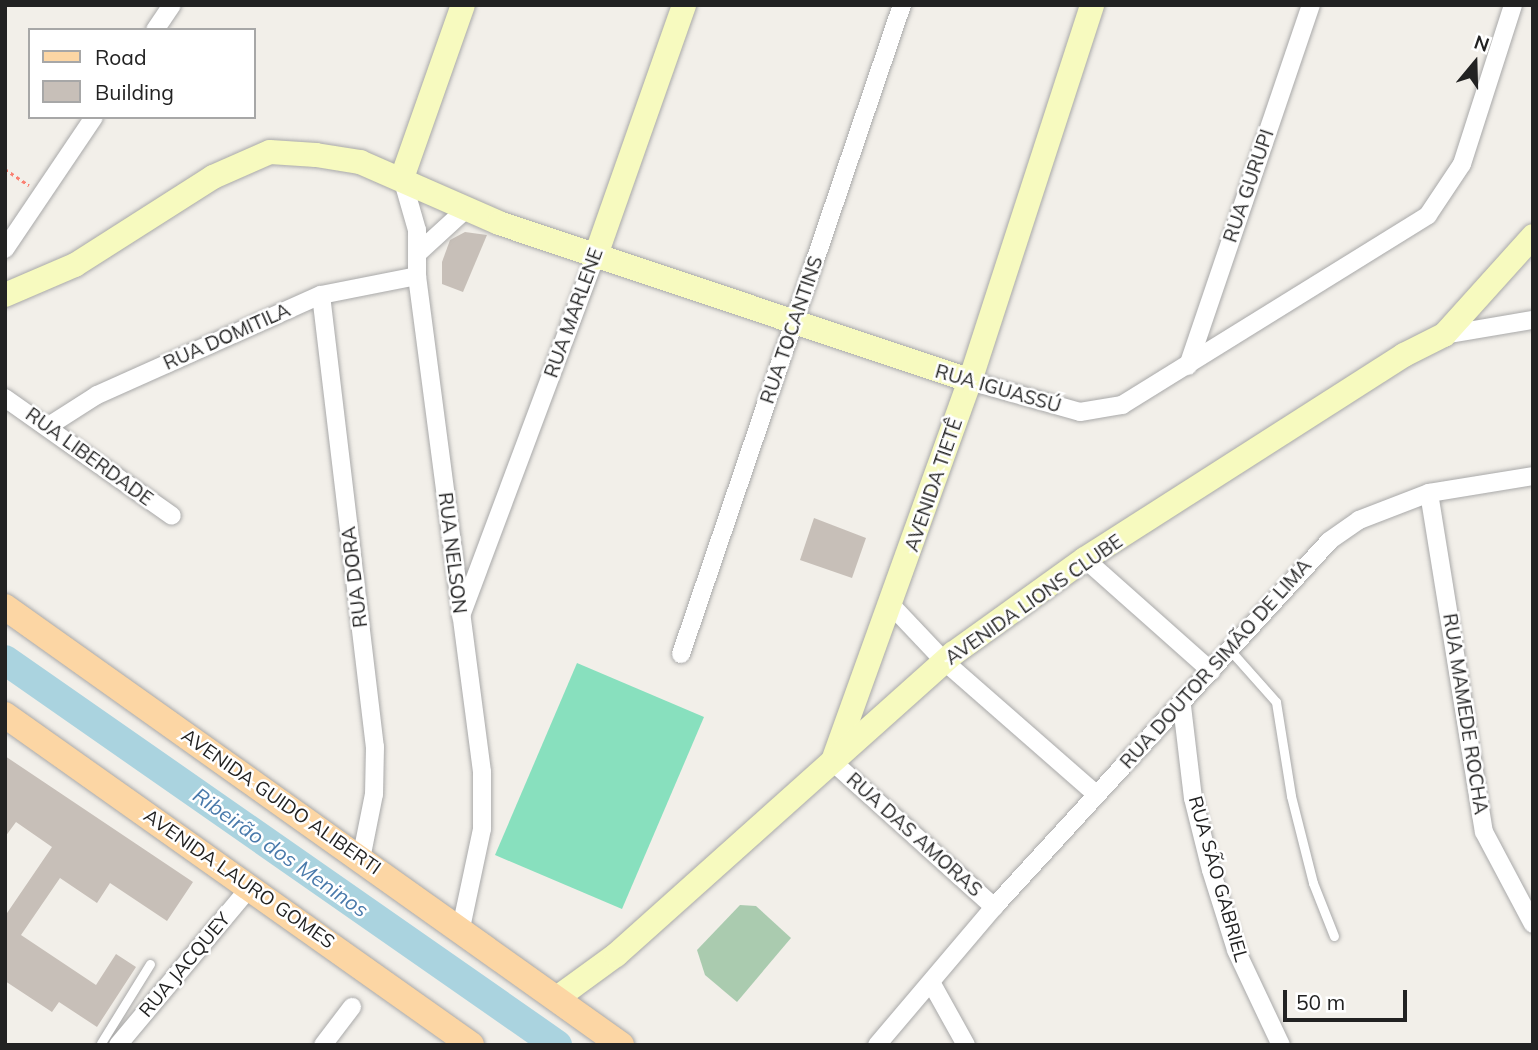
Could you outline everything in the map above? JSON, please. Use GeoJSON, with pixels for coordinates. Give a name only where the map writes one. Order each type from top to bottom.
{"type":"FeatureCollection","features":[{"type":"Feature","properties":{"kind":"main road","name":"AVENIDA GUIDO ALIBERTI"},"geometry":{"type":"LineString","coordinates":[[5,607],[461,928],[557,999]]}},
{"type":"Feature","properties":{"kind":"main road","name":"AVENIDA LAURO GOMES"},"geometry":{"type":"LineString","coordinates":[[5,715],[251,886],[471,1045]]}},
{"type":"Feature","properties":{"kind":"main road"},"geometry":{"type":"LineString","coordinates":[[557,999],[621,1045]]}},
{"type":"Feature","properties":{"kind":"street"},"geometry":{"type":"LineString","coordinates":[[156,28],[172,5]]}},
{"type":"Feature","properties":{"kind":"street"},"geometry":{"type":"LineString","coordinates":[[402,178],[463,5]]}},
{"type":"Feature","properties":{"kind":"street","name":"RUA MARLENE"},"geometry":{"type":"LineString","coordinates":[[460,619],[595,258],[684,5]]}},
{"type":"Feature","properties":{"kind":"street","name":"RUA TOCANTINS"},"geometry":{"type":"LineString","coordinates":[[681,654],[902,5]]}},
{"type":"Feature","properties":{"kind":"street","name":"AVENIDA TIETÊ"},"geometry":{"type":"LineString","coordinates":[[833,762],[892,607],[970,381],[1093,5]]}},
{"type":"Feature","properties":{"kind":"street","name":"RUA GURUPI"},"geometry":{"type":"LineString","coordinates":[[1188,366],[1311,5]]}},
{"type":"Feature","properties":{"kind":"street","name":"RUA IGUASSÚ"},"geometry":{"type":"LineString","coordinates":[[5,295],[75,265],[213,177],[270,152],[339,157],[402,178],[465,210],[595,258],[794,325],[1055,407],[1100,411],[1122,405],[1188,366],[1441,202],[1462,164],[1513,5]]}},
{"type":"Feature","properties":{"kind":"street"},"geometry":{"type":"LineString","coordinates":[[5,249],[40,193],[93,119]]}},
{"type":"Feature","properties":{"kind":"street","name":"RUA NELSON"},"geometry":{"type":"LineString","coordinates":[[402,178],[415,216],[417,276],[483,805],[461,928]]}},
{"type":"Feature","properties":{"kind":"street"},"geometry":{"type":"LineString","coordinates":[[418,253],[465,210]]}},
{"type":"Feature","properties":{"kind":"street","name":"AVENIDA LIONS CLUBE"},"geometry":{"type":"LineString","coordinates":[[557,999],[617,955],[945,662],[1085,559],[1404,355],[1444,335],[1533,236]]}},
{"type":"Feature","properties":{"kind":"street","name":"RUA DOMITILA"},"geometry":{"type":"LineString","coordinates":[[47,427],[97,395],[321,295],[417,276]]}},
{"type":"Feature","properties":{"kind":"street","name":"RUA DORA"},"geometry":{"type":"LineString","coordinates":[[321,295],[375,747],[374,794],[361,859]]}},
{"type":"Feature","properties":{"kind":"street"},"geometry":{"type":"LineString","coordinates":[[1444,335],[1533,320]]}},
{"type":"Feature","properties":{"kind":"street","name":"RUA LIBERDADE"},"geometry":{"type":"LineString","coordinates":[[5,398],[172,516]]}},
{"type":"Feature","properties":{"kind":"street","name":"RUA DOUTOR SIMÃO DE LIMA"},"geometry":{"type":"LineString","coordinates":[[877,1045],[932,984],[994,907],[1182,706],[1229,649],[1329,541],[1359,520],[1429,493],[1533,477]]}},
{"type":"Feature","properties":{"kind":"street","name":"RUA MAMEDE ROCHA"},"geometry":{"type":"LineString","coordinates":[[1429,493],[1484,832],[1533,925]]}},
{"type":"Feature","properties":{"kind":"street"},"geometry":{"type":"LineString","coordinates":[[1085,559],[1211,671]]}},
{"type":"Feature","properties":{"kind":"street"},"geometry":{"type":"LineString","coordinates":[[892,607],[945,662],[1097,794]]}},
{"type":"Feature","properties":{"kind":"street","name":"RUA SÃO GABRIEL"},"geometry":{"type":"LineString","coordinates":[[1182,706],[1193,798],[1211,870],[1236,950],[1280,1045]]}},
{"type":"Feature","properties":{"kind":"street","name":"RUA DAS AMORAS"},"geometry":{"type":"LineString","coordinates":[[833,762],[994,907]]}},
{"type":"Feature","properties":{"kind":"street","name":"RUA JACQUEY"},"geometry":{"type":"LineString","coordinates":[[110,1044],[251,886]]}},
{"type":"Feature","properties":{"kind":"street"},"geometry":{"type":"LineString","coordinates":[[932,984],[966,1045]]}},
{"type":"Feature","properties":{"kind":"street"},"geometry":{"type":"LineString","coordinates":[[323,1045],[352,1007]]}},
{"type":"Feature","properties":{"kind":"lane"},"geometry":{"type":"LineString","coordinates":[[1229,649],[1276,702],[1291,796],[1313,883],[1334,936]]}},
{"type":"Feature","properties":{"kind":"lane"},"geometry":{"type":"LineString","coordinates":[[110,1044],[150,964]]}},
{"type":"Feature","properties":{"kind":"path"},"geometry":{"type":"LineString","coordinates":[[5,169],[40,193]]}},
{"type":"Feature","properties":{"kind":"green space"},"geometry":{"type":"Polygon","coordinates":[[[577,663],[704,717],[622,909],[495,855],[577,663]]]}},
{"type":"Feature","properties":{"kind":"green space"},"geometry":{"type":"Polygon","coordinates":[[[740,905],[756,906],[791,938],[737,1002],[705,975],[697,950],[740,905]]]}},
{"type":"Feature","properties":{"kind":"building"},"geometry":{"type":"Polygon","coordinates":[[[465,232],[487,235],[463,292],[442,284],[442,262],[450,240],[465,232]]]}},
{"type":"Feature","properties":{"kind":"building"},"geometry":{"type":"Polygon","coordinates":[[[814,518],[866,538],[852,578],[800,560],[814,518]]]}},
{"type":"Feature","properties":{"kind":"building"},"geometry":{"type":"Polygon","coordinates":[[[5,756],[193,882],[167,921],[110,883],[97,903],[60,878],[21,935],[96,985],[116,954],[136,967],[97,1027],[59,1002],[52,1012],[5,981],[5,916],[52,847],[16,822],[5,837],[5,756]]]}},
{"type":"Feature","properties":{"kind":"waterway","name":"Ribeirão dos Meninos"},"geometry":{"type":"LineString","coordinates":[[5,660],[557,1045]]}}]}
